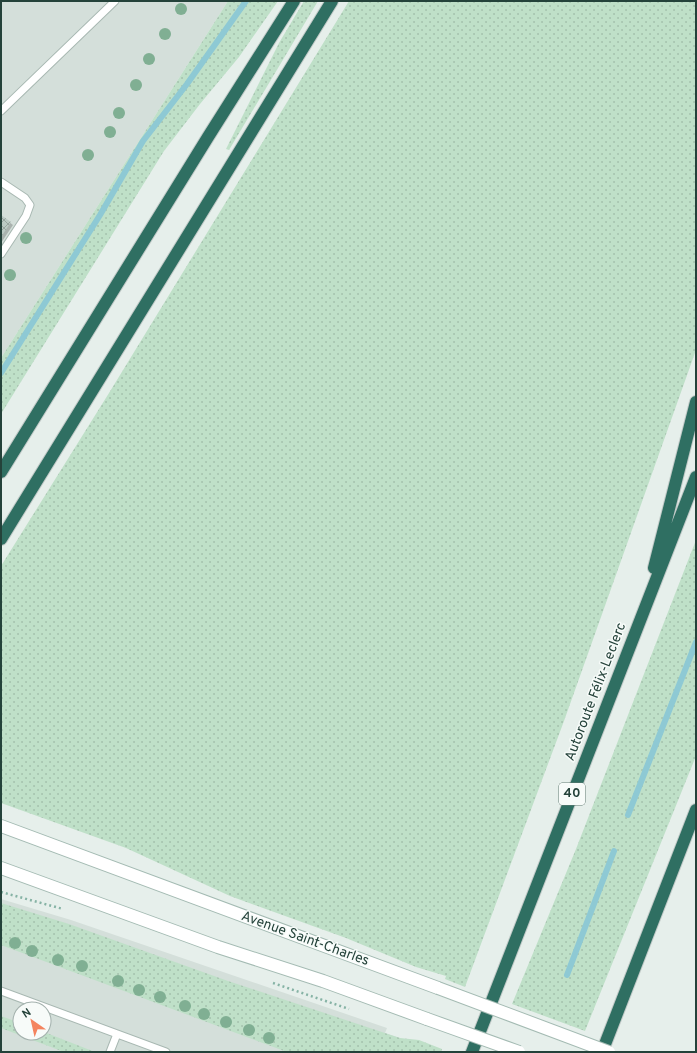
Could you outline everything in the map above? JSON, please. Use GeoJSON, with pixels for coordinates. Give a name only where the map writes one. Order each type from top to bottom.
{"type":"FeatureCollection","features":[{"type":"Feature","properties":{"kind":"highway"},"geometry":{"type":"LineString","coordinates":[[1,472],[204,143],[294,1]]}},
{"type":"Feature","properties":{"kind":"highway"},"geometry":{"type":"LineString","coordinates":[[1,540],[332,1]]}},
{"type":"Feature","properties":{"kind":"highway"},"geometry":{"type":"LineString","coordinates":[[640,620],[696,402]]}},
{"type":"Feature","properties":{"kind":"highway","name":"Autoroute Félix-Leclerc"},"geometry":{"type":"LineString","coordinates":[[472,1052],[696,477]]}},
{"type":"Feature","properties":{"kind":"highway"},"geometry":{"type":"LineString","coordinates":[[605,1050],[696,810]]}},
{"type":"Feature","properties":{"kind":"main road","name":"Avenue Saint-Charles"},"geometry":{"type":"LineString","coordinates":[[1,826],[605,1050]]}},
{"type":"Feature","properties":{"kind":"main road"},"geometry":{"type":"LineString","coordinates":[[1,868],[218,947],[330,984],[519,1052]]}},
{"type":"Feature","properties":{"kind":"lane"},"geometry":{"type":"LineString","coordinates":[[1,111],[115,1]]}},
{"type":"Feature","properties":{"kind":"lane"},"geometry":{"type":"LineString","coordinates":[[1,182],[25,198],[30,205],[26,216],[1,254]]}},
{"type":"Feature","properties":{"kind":"lane"},"geometry":{"type":"LineString","coordinates":[[1,991],[166,1052]]}},
{"type":"Feature","properties":{"kind":"lane"},"geometry":{"type":"LineString","coordinates":[[490,1004],[605,1050]]}},
{"type":"Feature","properties":{"kind":"lane"},"geometry":{"type":"LineString","coordinates":[[110,1052],[117,1034]]}},
{"type":"Feature","properties":{"kind":"shaded area"},"geometry":{"type":"Polygon","coordinates":[[[1,1],[228,1],[1,358],[1,1]]]}},
{"type":"Feature","properties":{"kind":"shaded area"},"geometry":{"type":"Polygon","coordinates":[[[1,899],[71,920],[387,1028],[385,1033],[400,1038],[394,1052],[1,1052],[1,899]]]}},
{"type":"Feature","properties":{"kind":"green space"},"geometry":{"type":"Polygon","coordinates":[[[228,1],[278,1],[239,57],[164,151],[1,414],[1,358],[228,1]]]}},
{"type":"Feature","properties":{"kind":"green space"},"geometry":{"type":"Polygon","coordinates":[[[304,1],[318,1],[229,150],[226,149],[279,43],[304,1]]]}},
{"type":"Feature","properties":{"kind":"green space"},"geometry":{"type":"Polygon","coordinates":[[[349,1],[696,1],[696,350],[564,721],[465,987],[445,979],[446,976],[416,967],[346,938],[230,896],[126,848],[1,803],[1,566],[109,393],[349,1]]]}},
{"type":"Feature","properties":{"kind":"green space"},"geometry":{"type":"Polygon","coordinates":[[[696,540],[696,756],[585,1031],[512,1004],[576,849],[696,540]]]}},
{"type":"Feature","properties":{"kind":"green space"},"geometry":{"type":"Polygon","coordinates":[[[1,903],[69,924],[228,981],[400,1038],[419,1040],[442,1049],[441,1052],[287,1052],[1,945],[1,903]]]}},
{"type":"Feature","properties":{"kind":"green space"},"geometry":{"type":"Polygon","coordinates":[[[1,1016],[12,1020],[12,1032],[1,1028],[1,1016]]]}},
{"type":"Feature","properties":{"kind":"green space"},"geometry":{"type":"Polygon","coordinates":[[[52,1035],[95,1052],[64,1052],[35,1041],[52,1041],[52,1035]]]}},
{"type":"Feature","properties":{"kind":"building"},"geometry":{"type":"Polygon","coordinates":[[[1,215],[11,222],[1,237],[1,215]]]}},
{"type":"Feature","properties":{"kind":"waterway"},"geometry":{"type":"LineString","coordinates":[[1,373],[100,215],[143,141],[187,84],[246,1]]}},
{"type":"Feature","properties":{"kind":"waterway"},"geometry":{"type":"LineString","coordinates":[[628,815],[696,642]]}},
{"type":"Feature","properties":{"kind":"waterway"},"geometry":{"type":"LineString","coordinates":[[567,975],[614,851]]}}]}
